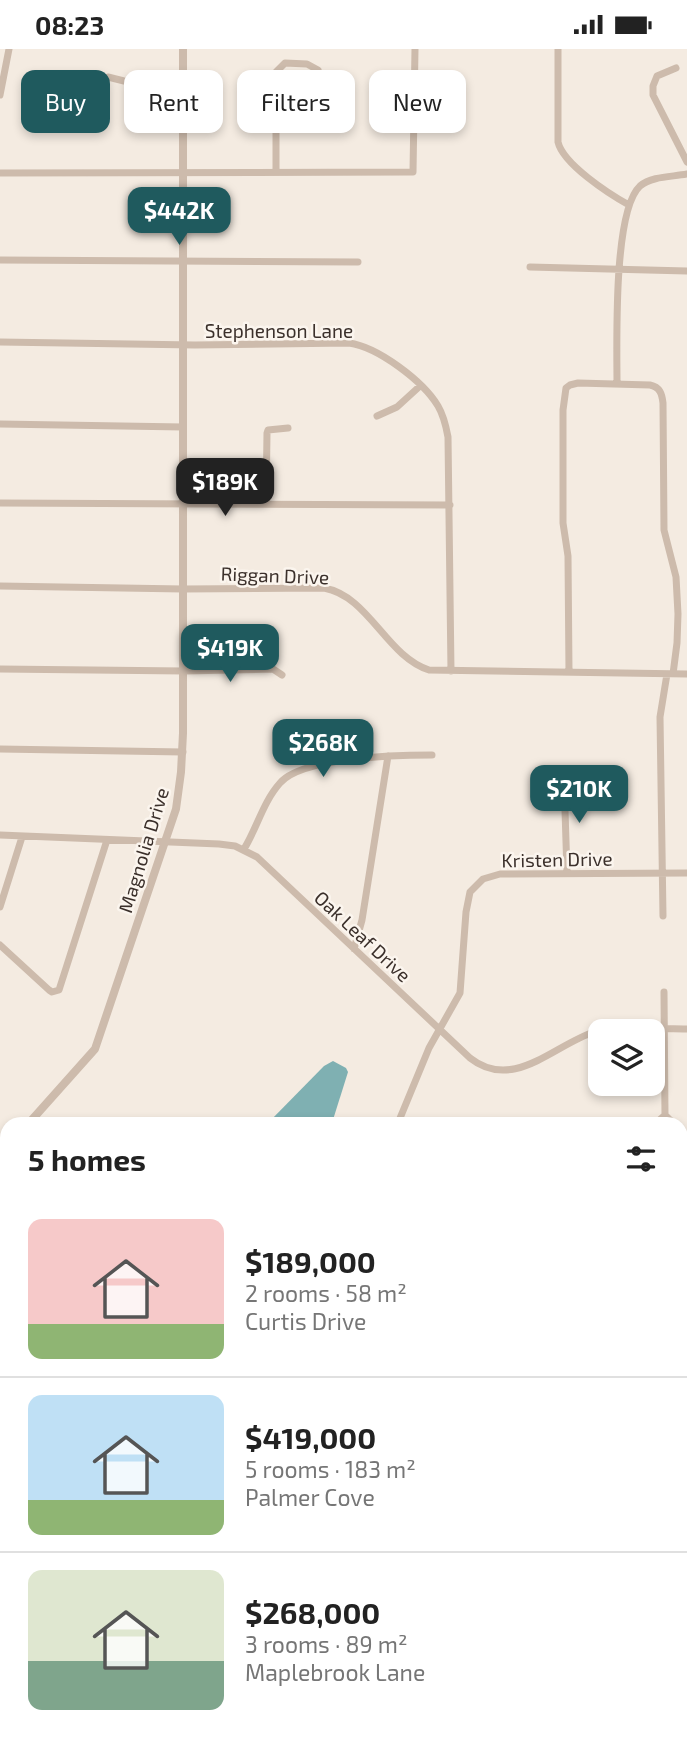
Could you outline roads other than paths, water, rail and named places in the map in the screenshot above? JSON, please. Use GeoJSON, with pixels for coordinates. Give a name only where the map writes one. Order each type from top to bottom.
{"type":"FeatureCollection","features":[{"type":"Feature","properties":{"kind":"street"},"geometry":{"type":"LineString","coordinates":[[0,95],[9,49]]}},
{"type":"Feature","properties":{"kind":"street","name":"Magnolia Drive"},"geometry":{"type":"LineString","coordinates":[[183,49],[183,70]]}},
{"type":"Feature","properties":{"kind":"street"},"geometry":{"type":"LineString","coordinates":[[0,173],[413,171],[415,49]]}},
{"type":"Feature","properties":{"kind":"street"},"geometry":{"type":"LineString","coordinates":[[558,49],[558,142],[561,152],[578,169],[629,205]]}},
{"type":"Feature","properties":{"kind":"street"},"geometry":{"type":"LineString","coordinates":[[278,70],[285,63],[307,64],[318,70]]}},
{"type":"Feature","properties":{"kind":"street"},"geometry":{"type":"LineString","coordinates":[[676,68],[657,76],[653,95],[687,162]]}},
{"type":"Feature","properties":{"kind":"street","name":"Magnolia Drive"},"geometry":{"type":"LineString","coordinates":[[34,1117],[95,1049],[178,798],[183,752],[184,671],[183,133]]}},
{"type":"Feature","properties":{"kind":"street"},"geometry":{"type":"LineString","coordinates":[[276,133],[276,172]]}},
{"type":"Feature","properties":{"kind":"street"},"geometry":{"type":"LineString","coordinates":[[617,384],[623,225],[629,205],[639,187],[651,180],[687,174]]}},
{"type":"Feature","properties":{"kind":"street"},"geometry":{"type":"LineString","coordinates":[[0,261],[358,262]]}},
{"type":"Feature","properties":{"kind":"street"},"geometry":{"type":"LineString","coordinates":[[530,267],[687,271]]}},
{"type":"Feature","properties":{"kind":"street","name":"Stephenson Lane"},"geometry":{"type":"LineString","coordinates":[[0,342],[354,344],[382,356],[421,386],[437,404],[446,425],[450,460],[451,671]]}},
{"type":"Feature","properties":{"kind":"street"},"geometry":{"type":"LineString","coordinates":[[569,673],[568,556],[563,496],[564,395],[568,387],[578,383],[654,386],[663,399],[664,530],[676,577],[678,614],[677,643],[660,717],[663,916]]}},
{"type":"Feature","properties":{"kind":"street"},"geometry":{"type":"LineString","coordinates":[[377,417],[397,407],[421,386]]}},
{"type":"Feature","properties":{"kind":"street"},"geometry":{"type":"LineString","coordinates":[[0,424],[183,426]]}},
{"type":"Feature","properties":{"kind":"street"},"geometry":{"type":"LineString","coordinates":[[266,504],[267,433],[274,428],[288,428]]}},
{"type":"Feature","properties":{"kind":"street"},"geometry":{"type":"LineString","coordinates":[[0,503],[450,505]]}},
{"type":"Feature","properties":{"kind":"street","name":"Riggan Drive"},"geometry":{"type":"LineString","coordinates":[[0,586],[331,589],[348,599],[414,664],[429,670],[687,674]]}},
{"type":"Feature","properties":{"kind":"street"},"geometry":{"type":"LineString","coordinates":[[0,669],[273,669],[282,675]]}},
{"type":"Feature","properties":{"kind":"street"},"geometry":{"type":"LineString","coordinates":[[0,749],[183,752]]}},
{"type":"Feature","properties":{"kind":"street"},"geometry":{"type":"LineString","coordinates":[[244,849],[275,788],[289,774],[324,765],[388,756],[432,755]]}},
{"type":"Feature","properties":{"kind":"street"},"geometry":{"type":"LineString","coordinates":[[354,949],[364,909],[388,756]]}},
{"type":"Feature","properties":{"kind":"street"},"geometry":{"type":"LineString","coordinates":[[564,779],[567,873]]}},
{"type":"Feature","properties":{"kind":"street","name":"Oak Leaf Drive"},"geometry":{"type":"LineString","coordinates":[[0,835],[229,844],[244,849],[257,857],[475,1062],[488,1068],[509,1069],[531,1065],[588,1035]]}},
{"type":"Feature","properties":{"kind":"street"},"geometry":{"type":"LineString","coordinates":[[0,907],[22,837]]}},
{"type":"Feature","properties":{"kind":"street"},"geometry":{"type":"LineString","coordinates":[[0,945],[49,990],[59,990],[107,840]]}},
{"type":"Feature","properties":{"kind":"street","name":"Kristen Drive"},"geometry":{"type":"LineString","coordinates":[[401,1117],[439,1029],[453,1009],[462,989],[466,912],[472,889],[483,879],[494,875],[687,873]]}},
{"type":"Feature","properties":{"kind":"street"},"geometry":{"type":"LineString","coordinates":[[664,992],[664,1019]]}},
{"type":"Feature","properties":{"kind":"street","name":"Oak Leaf Drive"},"geometry":{"type":"LineString","coordinates":[[665,1029],[687,1029]]}},
{"type":"Feature","properties":{"kind":"street"},"geometry":{"type":"LineString","coordinates":[[663,1117],[665,1096]]}},
{"type":"Feature","properties":{"kind":"water"},"geometry":{"type":"Polygon","coordinates":[[[333,1061],[348,1072],[334,1117],[274,1117],[324,1066],[333,1061]]]}}]}
